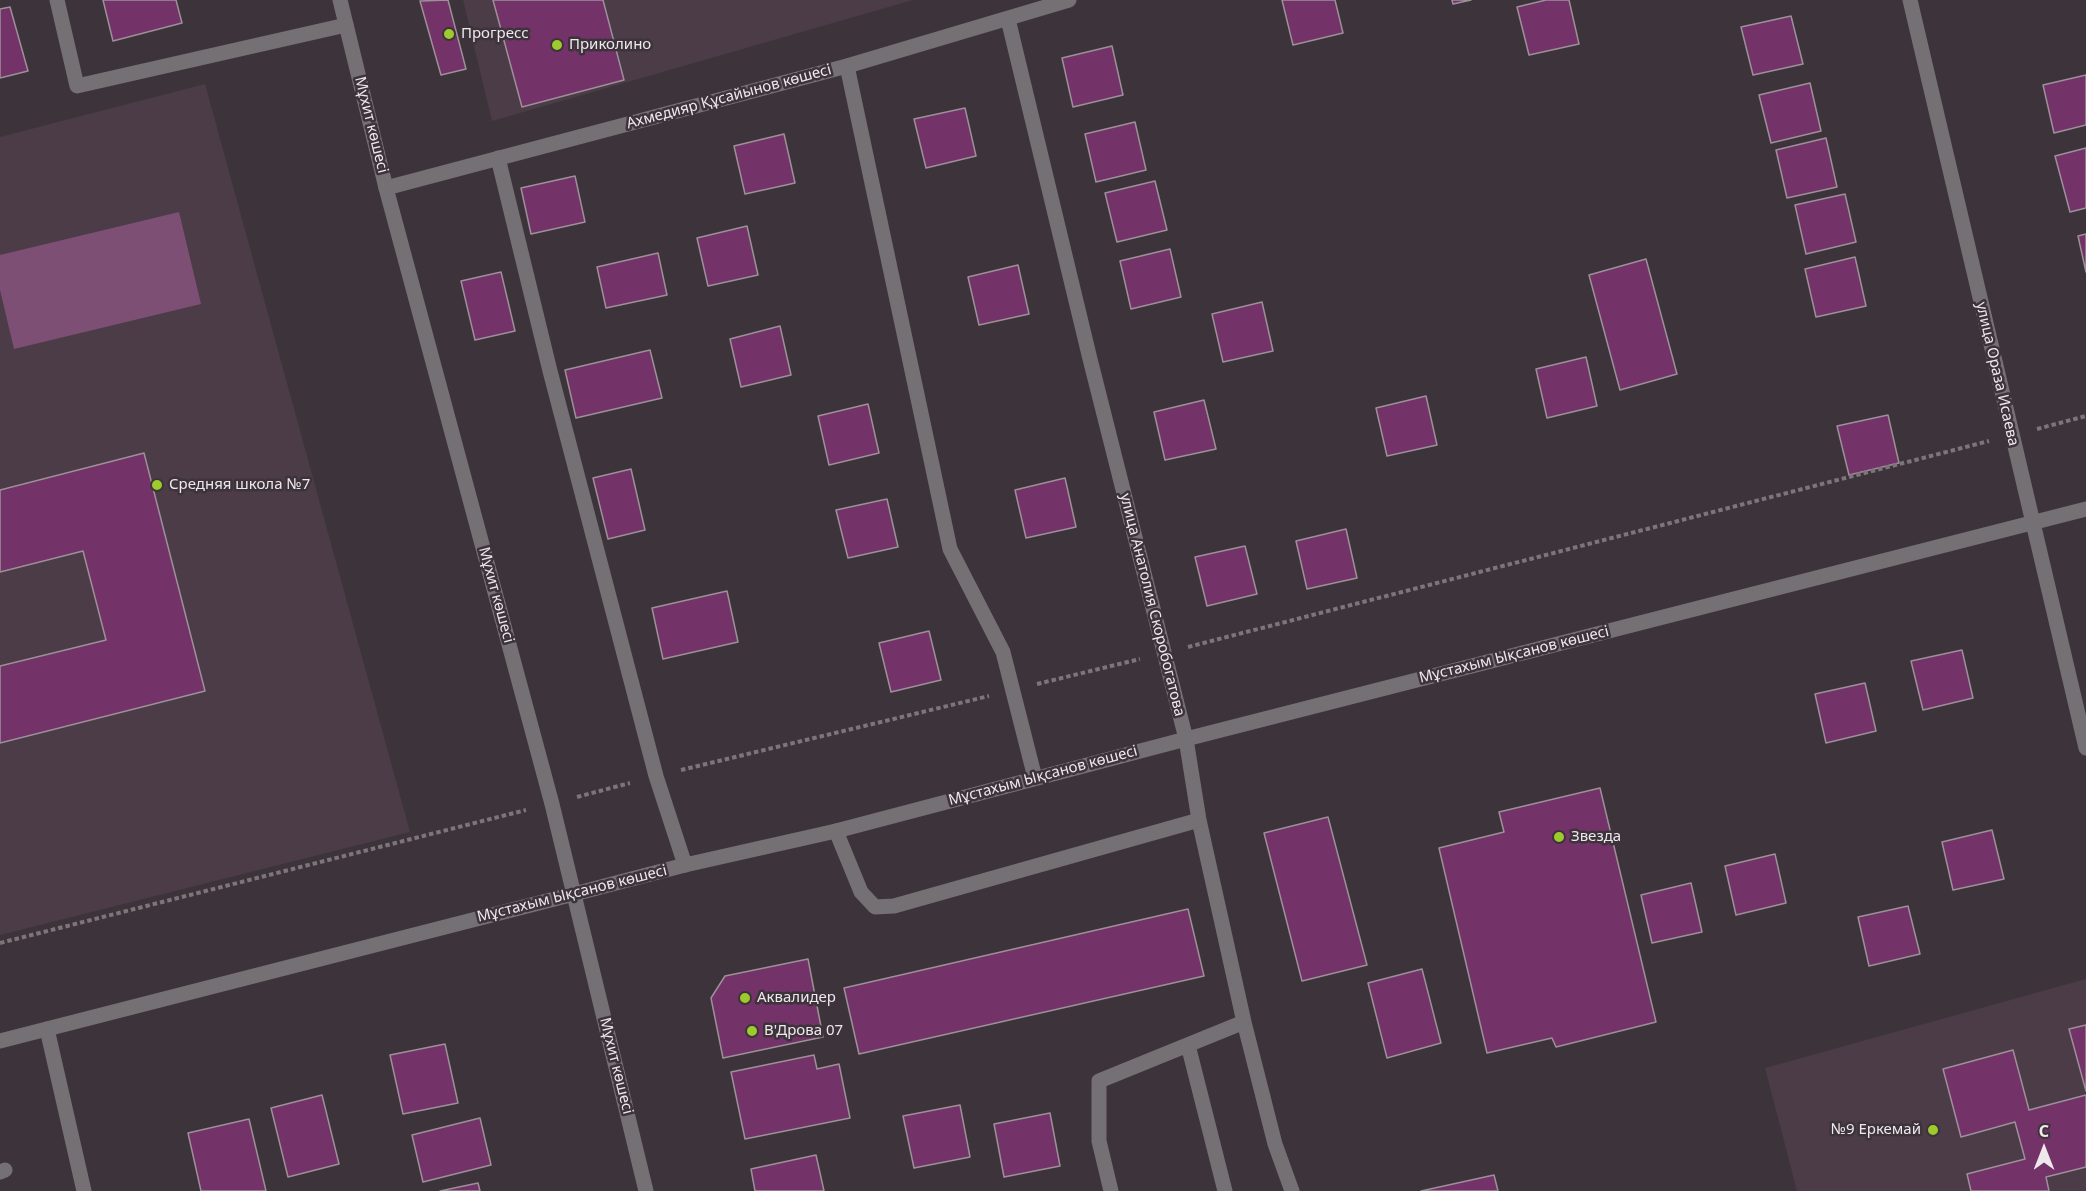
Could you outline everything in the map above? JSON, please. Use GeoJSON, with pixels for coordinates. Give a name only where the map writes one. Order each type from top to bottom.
{"type":"FeatureCollection","features":[{"type":"Feature","properties":{"kind":"street"},"geometry":{"type":"LineString","coordinates":[[57,0],[77,86],[346,25]]}},
{"type":"Feature","properties":{"kind":"street","name":"Мұхит көшесі"},"geometry":{"type":"LineString","coordinates":[[340,0],[386,188],[552,804],[646,1191]]}},
{"type":"Feature","properties":{"kind":"street","name":"улица Ораза Исаева"},"geometry":{"type":"LineString","coordinates":[[1910,0],[2086,748]]}},
{"type":"Feature","properties":{"kind":"street","name":"Ахмедияр Құсайынов көшесі"},"geometry":{"type":"LineString","coordinates":[[386,188],[847,66],[1008,19],[1061,1]]}},
{"type":"Feature","properties":{"kind":"street","name":"улица Анатолия Скоробогатова"},"geometry":{"type":"LineString","coordinates":[[1008,19],[1090,359],[1186,739],[1199,820],[1244,1022],[1275,1144],[1292,1191]]}},
{"type":"Feature","properties":{"kind":"street"},"geometry":{"type":"LineString","coordinates":[[847,66],[950,549],[1003,652],[1035,778]]}},
{"type":"Feature","properties":{"kind":"street"},"geometry":{"type":"LineString","coordinates":[[498,158],[550,371],[656,776],[685,865]]}},
{"type":"Feature","properties":{"kind":"street","name":"Мұстахым Ықсанов көшесі"},"geometry":{"type":"LineString","coordinates":[[0,1041],[685,865],[836,831],[2086,509]]}},
{"type":"Feature","properties":{"kind":"street"},"geometry":{"type":"LineString","coordinates":[[836,831],[861,891],[875,907],[894,906],[1199,820]]}},
{"type":"Feature","properties":{"kind":"street"},"geometry":{"type":"LineString","coordinates":[[1111,1191],[1099,1141],[1099,1081],[1244,1022]]}},
{"type":"Feature","properties":{"kind":"street"},"geometry":{"type":"LineString","coordinates":[[47,1029],[84,1191]]}},
{"type":"Feature","properties":{"kind":"street"},"geometry":{"type":"LineString","coordinates":[[1188,1045],[1226,1191]]}},
{"type":"Feature","properties":{"kind":"path"},"geometry":{"type":"LineString","coordinates":[[0,943],[656,776],[1164,653],[2086,416]]}},
{"type":"Feature","properties":{"kind":"shaded area"},"geometry":{"type":"Polygon","coordinates":[[[463,0],[913,0],[492,121],[463,0]]]}},
{"type":"Feature","properties":{"kind":"shaded area","name":"Средняя школа №7"},"geometry":{"type":"Polygon","coordinates":[[[205,84],[410,832],[0,935],[0,137],[205,84]]]}},
{"type":"Feature","properties":{"kind":"shaded area"},"geometry":{"type":"Polygon","coordinates":[[[179,212],[201,304],[14,349],[0,290],[0,255],[179,212]]]}},
{"type":"Feature","properties":{"kind":"shaded area","name":"№9 Еркемай"},"geometry":{"type":"Polygon","coordinates":[[[2086,979],[2086,1191],[1797,1191],[1765,1068],[2086,979]]]}},
{"type":"Feature","properties":{"kind":"building"},"geometry":{"type":"Polygon","coordinates":[[[103,0],[176,0],[182,23],[113,41],[103,0]]]}},
{"type":"Feature","properties":{"kind":"building"},"geometry":{"type":"Polygon","coordinates":[[[448,0],[466,69],[441,75],[420,1],[448,0]]]}},
{"type":"Feature","properties":{"kind":"building"},"geometry":{"type":"Polygon","coordinates":[[[493,0],[603,0],[624,80],[522,107],[493,0]]]}},
{"type":"Feature","properties":{"kind":"building"},"geometry":{"type":"Polygon","coordinates":[[[1282,0],[1335,0],[1343,33],[1293,45],[1282,0]]]}},
{"type":"Feature","properties":{"kind":"building"},"geometry":{"type":"Polygon","coordinates":[[[1452,0],[1471,0],[1453,4],[1452,0]]]}},
{"type":"Feature","properties":{"kind":"building"},"geometry":{"type":"Polygon","coordinates":[[[1546,0],[1569,0],[1579,44],[1529,55],[1517,7],[1546,0]]]}},
{"type":"Feature","properties":{"kind":"building"},"geometry":{"type":"Polygon","coordinates":[[[10,7],[28,71],[0,78],[0,9],[10,7]]]}},
{"type":"Feature","properties":{"kind":"building"},"geometry":{"type":"Polygon","coordinates":[[[1791,16],[1803,64],[1753,75],[1741,27],[1791,16]]]}},
{"type":"Feature","properties":{"kind":"building"},"geometry":{"type":"Polygon","coordinates":[[[1112,46],[1123,95],[1073,107],[1062,58],[1112,46]]]}},
{"type":"Feature","properties":{"kind":"building"},"geometry":{"type":"Polygon","coordinates":[[[2086,75],[2086,125],[2054,133],[2043,85],[2086,75]]]}},
{"type":"Feature","properties":{"kind":"building"},"geometry":{"type":"Polygon","coordinates":[[[1810,83],[1821,131],[1771,143],[1759,95],[1810,83]]]}},
{"type":"Feature","properties":{"kind":"building"},"geometry":{"type":"Polygon","coordinates":[[[965,108],[976,156],[926,168],[914,119],[965,108]]]}},
{"type":"Feature","properties":{"kind":"building"},"geometry":{"type":"Polygon","coordinates":[[[1135,122],[1146,170],[1096,182],[1085,134],[1135,122]]]}},
{"type":"Feature","properties":{"kind":"building"},"geometry":{"type":"Polygon","coordinates":[[[784,134],[795,183],[745,194],[734,146],[784,134]]]}},
{"type":"Feature","properties":{"kind":"building"},"geometry":{"type":"Polygon","coordinates":[[[1826,138],[1837,187],[1787,198],[1776,150],[1826,138]]]}},
{"type":"Feature","properties":{"kind":"building"},"geometry":{"type":"Polygon","coordinates":[[[2086,148],[2086,208],[2070,212],[2055,156],[2086,148]]]}},
{"type":"Feature","properties":{"kind":"building"},"geometry":{"type":"Polygon","coordinates":[[[575,176],[585,222],[531,234],[521,188],[575,176]]]}},
{"type":"Feature","properties":{"kind":"building"},"geometry":{"type":"Polygon","coordinates":[[[1155,181],[1167,230],[1117,242],[1105,193],[1155,181]]]}},
{"type":"Feature","properties":{"kind":"building"},"geometry":{"type":"Polygon","coordinates":[[[1845,194],[1856,242],[1806,254],[1795,205],[1845,194]]]}},
{"type":"Feature","properties":{"kind":"building"},"geometry":{"type":"Polygon","coordinates":[[[747,226],[758,275],[708,286],[697,238],[747,226]]]}},
{"type":"Feature","properties":{"kind":"building"},"geometry":{"type":"Polygon","coordinates":[[[2086,234],[2086,272],[2078,236],[2086,234]]]}},
{"type":"Feature","properties":{"kind":"building"},"geometry":{"type":"Polygon","coordinates":[[[1170,249],[1181,297],[1131,309],[1120,261],[1170,249]]]}},
{"type":"Feature","properties":{"kind":"building"},"geometry":{"type":"Polygon","coordinates":[[[658,253],[667,295],[606,308],[597,267],[658,253]]]}},
{"type":"Feature","properties":{"kind":"building"},"geometry":{"type":"Polygon","coordinates":[[[1855,257],[1866,306],[1816,317],[1805,269],[1855,257]]]}},
{"type":"Feature","properties":{"kind":"building"},"geometry":{"type":"Polygon","coordinates":[[[1646,259],[1677,374],[1620,390],[1589,275],[1646,259]]]}},
{"type":"Feature","properties":{"kind":"building"},"geometry":{"type":"Polygon","coordinates":[[[1018,265],[1029,314],[979,325],[968,277],[1018,265]]]}},
{"type":"Feature","properties":{"kind":"building"},"geometry":{"type":"Polygon","coordinates":[[[501,272],[515,331],[475,340],[461,281],[501,272]]]}},
{"type":"Feature","properties":{"kind":"building"},"geometry":{"type":"Polygon","coordinates":[[[1262,302],[1273,351],[1223,362],[1212,314],[1262,302]]]}},
{"type":"Feature","properties":{"kind":"building"},"geometry":{"type":"Polygon","coordinates":[[[780,326],[791,375],[741,387],[730,339],[780,326]]]}},
{"type":"Feature","properties":{"kind":"building"},"geometry":{"type":"Polygon","coordinates":[[[650,350],[662,398],[576,418],[565,370],[650,350]]]}},
{"type":"Feature","properties":{"kind":"building"},"geometry":{"type":"Polygon","coordinates":[[[1586,357],[1597,406],[1547,418],[1536,369],[1586,357]]]}},
{"type":"Feature","properties":{"kind":"building"},"geometry":{"type":"Polygon","coordinates":[[[1426,396],[1437,445],[1387,456],[1376,408],[1426,396]]]}},
{"type":"Feature","properties":{"kind":"building"},"geometry":{"type":"Polygon","coordinates":[[[1204,400],[1216,449],[1165,460],[1154,412],[1204,400]]]}},
{"type":"Feature","properties":{"kind":"building"},"geometry":{"type":"Polygon","coordinates":[[[868,404],[879,453],[829,465],[818,416],[868,404]]]}},
{"type":"Feature","properties":{"kind":"building"},"geometry":{"type":"Polygon","coordinates":[[[1888,415],[1899,463],[1849,475],[1837,426],[1888,415]]]}},
{"type":"Feature","properties":{"kind":"building"},"geometry":{"type":"Polygon","coordinates":[[[144,453],[205,691],[0,743],[0,666],[106,640],[83,551],[0,572],[0,490],[144,453]]]}},
{"type":"Feature","properties":{"kind":"building"},"geometry":{"type":"Polygon","coordinates":[[[631,469],[645,530],[608,539],[593,478],[631,469]]]}},
{"type":"Feature","properties":{"kind":"building"},"geometry":{"type":"Polygon","coordinates":[[[1065,478],[1076,527],[1026,538],[1015,490],[1065,478]]]}},
{"type":"Feature","properties":{"kind":"building"},"geometry":{"type":"Polygon","coordinates":[[[887,499],[898,547],[848,558],[836,510],[887,499]]]}},
{"type":"Feature","properties":{"kind":"building"},"geometry":{"type":"Polygon","coordinates":[[[1346,529],[1357,578],[1307,589],[1296,541],[1346,529]]]}},
{"type":"Feature","properties":{"kind":"building"},"geometry":{"type":"Polygon","coordinates":[[[1245,546],[1257,594],[1207,606],[1195,557],[1245,546]]]}},
{"type":"Feature","properties":{"kind":"building"},"geometry":{"type":"Polygon","coordinates":[[[727,591],[738,642],[663,659],[652,608],[727,591]]]}},
{"type":"Feature","properties":{"kind":"building"},"geometry":{"type":"Polygon","coordinates":[[[929,631],[941,680],[891,692],[879,643],[929,631]]]}},
{"type":"Feature","properties":{"kind":"building"},"geometry":{"type":"Polygon","coordinates":[[[1962,650],[1973,698],[1923,710],[1911,661],[1962,650]]]}},
{"type":"Feature","properties":{"kind":"building"},"geometry":{"type":"Polygon","coordinates":[[[1865,683],[1876,731],[1826,743],[1815,694],[1865,683]]]}},
{"type":"Feature","properties":{"kind":"building"},"geometry":{"type":"Polygon","coordinates":[[[1600,788],[1656,1022],[1556,1047],[1552,1038],[1487,1053],[1439,848],[1504,832],[1499,812],[1600,788]]]}},
{"type":"Feature","properties":{"kind":"building"},"geometry":{"type":"Polygon","coordinates":[[[1328,817],[1367,965],[1302,981],[1264,833],[1328,817]]]}},
{"type":"Feature","properties":{"kind":"building"},"geometry":{"type":"Polygon","coordinates":[[[1992,830],[2004,879],[1953,890],[1942,842],[1992,830]]]}},
{"type":"Feature","properties":{"kind":"building"},"geometry":{"type":"Polygon","coordinates":[[[1775,854],[1786,903],[1736,915],[1725,866],[1775,854]]]}},
{"type":"Feature","properties":{"kind":"building"},"geometry":{"type":"Polygon","coordinates":[[[1691,883],[1702,932],[1652,943],[1641,895],[1691,883]]]}},
{"type":"Feature","properties":{"kind":"building"},"geometry":{"type":"Polygon","coordinates":[[[1908,906],[1920,954],[1869,966],[1858,917],[1908,906]]]}},
{"type":"Feature","properties":{"kind":"building"},"geometry":{"type":"Polygon","coordinates":[[[1188,909],[1204,976],[859,1054],[844,988],[1188,909]]]}},
{"type":"Feature","properties":{"kind":"building"},"geometry":{"type":"Polygon","coordinates":[[[808,959],[823,1037],[723,1058],[711,998],[725,976],[808,959]]]}},
{"type":"Feature","properties":{"kind":"building"},"geometry":{"type":"Polygon","coordinates":[[[1422,969],[1441,1043],[1387,1058],[1368,983],[1422,969]]]}},
{"type":"Feature","properties":{"kind":"building"},"geometry":{"type":"Polygon","coordinates":[[[2086,1025],[2086,1091],[2069,1029],[2086,1025]]]}},
{"type":"Feature","properties":{"kind":"building"},"geometry":{"type":"Polygon","coordinates":[[[445,1044],[458,1103],[403,1114],[390,1055],[445,1044]]]}},
{"type":"Feature","properties":{"kind":"building"},"geometry":{"type":"Polygon","coordinates":[[[2013,1050],[2029,1110],[2086,1095],[2086,1167],[2046,1177],[2049,1191],[1971,1191],[1967,1174],[2025,1159],[2015,1122],[1961,1137],[1943,1069],[2013,1050]]]}},
{"type":"Feature","properties":{"kind":"building"},"geometry":{"type":"Polygon","coordinates":[[[814,1055],[817,1069],[839,1064],[850,1118],[745,1139],[731,1072],[814,1055]]]}},
{"type":"Feature","properties":{"kind":"building"},"geometry":{"type":"Polygon","coordinates":[[[322,1095],[339,1164],[288,1177],[271,1108],[322,1095]]]}},
{"type":"Feature","properties":{"kind":"building"},"geometry":{"type":"Polygon","coordinates":[[[960,1105],[970,1157],[914,1168],[903,1116],[960,1105]]]}},
{"type":"Feature","properties":{"kind":"building"},"geometry":{"type":"Polygon","coordinates":[[[1050,1113],[1060,1166],[1004,1177],[994,1124],[1050,1113]]]}},
{"type":"Feature","properties":{"kind":"building"},"geometry":{"type":"Polygon","coordinates":[[[480,1118],[491,1165],[423,1182],[412,1135],[480,1118]]]}},
{"type":"Feature","properties":{"kind":"building"},"geometry":{"type":"Polygon","coordinates":[[[249,1119],[266,1191],[201,1191],[188,1133],[249,1119]]]}},
{"type":"Feature","properties":{"kind":"building"},"geometry":{"type":"Polygon","coordinates":[[[816,1155],[824,1191],[755,1191],[751,1169],[816,1155]]]}},
{"type":"Feature","properties":{"kind":"building"},"geometry":{"type":"Polygon","coordinates":[[[1494,1175],[1498,1191],[1421,1191],[1494,1175]]]}},
{"type":"Feature","properties":{"kind":"building"},"geometry":{"type":"Polygon","coordinates":[[[478,1183],[480,1191],[440,1191],[478,1183]]]}},
{"type":"Feature","properties":{"kind":"place","name":"Прогресс"},"geometry":{"type":"Point","coordinates":[449,34]}},
{"type":"Feature","properties":{"kind":"place","name":"Приколино"},"geometry":{"type":"Point","coordinates":[557,45]}},
{"type":"Feature","properties":{"kind":"place","name":"Средняя школа №7"},"geometry":{"type":"Point","coordinates":[157,485]}},
{"type":"Feature","properties":{"kind":"place","name":"Звезда"},"geometry":{"type":"Point","coordinates":[1559,837]}},
{"type":"Feature","properties":{"kind":"place","name":"Аквалидер"},"geometry":{"type":"Point","coordinates":[745,998]}},
{"type":"Feature","properties":{"kind":"place","name":"В'Дрова 07"},"geometry":{"type":"Point","coordinates":[752,1031]}},
{"type":"Feature","properties":{"kind":"place","name":"№9 Еркемай"},"geometry":{"type":"Point","coordinates":[1933,1130]}}]}
